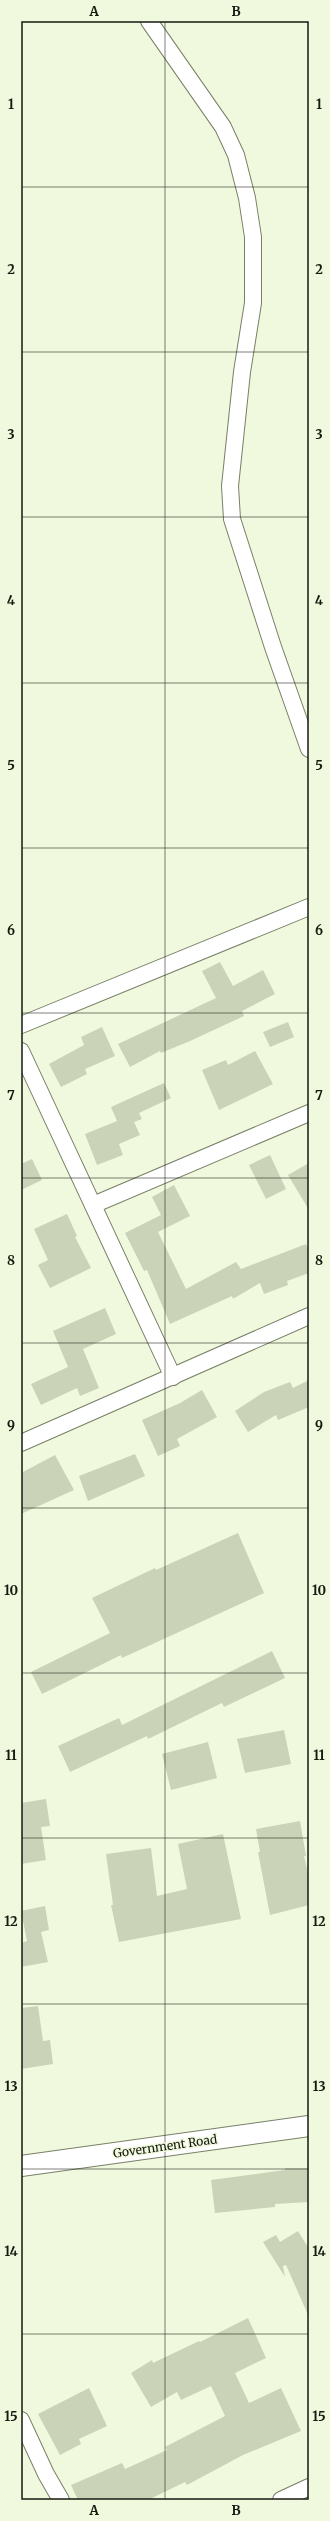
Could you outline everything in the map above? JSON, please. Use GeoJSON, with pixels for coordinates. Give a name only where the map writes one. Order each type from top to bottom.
{"type":"FeatureCollection","features":[{"type":"Feature","properties":{"kind":"street"},"geometry":{"type":"LineString","coordinates":[[149,21],[224,127],[236,155],[247,198],[253,237],[253,303],[242,372],[230,486],[232,519],[273,647],[309,749]]}},
{"type":"Feature","properties":{"kind":"street"},"geometry":{"type":"LineString","coordinates":[[21,1025],[309,907]]}},
{"type":"Feature","properties":{"kind":"street"},"geometry":{"type":"LineString","coordinates":[[21,1051],[173,1377]]}},
{"type":"Feature","properties":{"kind":"street"},"geometry":{"type":"LineString","coordinates":[[93,1206],[309,1113]]}},
{"type":"Feature","properties":{"kind":"street"},"geometry":{"type":"LineString","coordinates":[[21,1443],[309,1316]]}},
{"type":"Feature","properties":{"kind":"street","name":"Government Road"},"geometry":{"type":"LineString","coordinates":[[21,2166],[309,2126]]}},
{"type":"Feature","properties":{"kind":"street"},"geometry":{"type":"LineString","coordinates":[[21,2420],[46,2474],[61,2500]]}},
{"type":"Feature","properties":{"kind":"street"},"geometry":{"type":"LineString","coordinates":[[282,2500],[309,2487]]}},
{"type":"Feature","properties":{"kind":"building"},"geometry":{"type":"Polygon","coordinates":[[[220,962],[233,986],[263,970],[275,994],[242,1011],[244,1016],[190,1041],[161,1053],[160,1051],[130,1067],[118,1044],[216,998],[202,971],[220,962]]]}},
{"type":"Feature","properties":{"kind":"building"},"geometry":{"type":"Polygon","coordinates":[[[288,1022],[294,1037],[270,1047],[263,1032],[288,1022]]]}},
{"type":"Feature","properties":{"kind":"building"},"geometry":{"type":"Polygon","coordinates":[[[102,1027],[115,1056],[85,1069],[87,1074],[61,1087],[49,1064],[84,1045],[81,1037],[102,1027]]]}},
{"type":"Feature","properties":{"kind":"building"},"geometry":{"type":"Polygon","coordinates":[[[255,1051],[273,1084],[219,1110],[202,1070],[226,1060],[228,1065],[255,1051]]]}},
{"type":"Feature","properties":{"kind":"building"},"geometry":{"type":"Polygon","coordinates":[[[164,1083],[171,1098],[139,1113],[142,1119],[134,1122],[140,1135],[119,1144],[123,1155],[97,1165],[85,1134],[117,1121],[111,1107],[164,1083]]]}},
{"type":"Feature","properties":{"kind":"building"},"geometry":{"type":"Polygon","coordinates":[[[270,1155],[286,1189],[266,1199],[249,1165],[270,1155]]]}},
{"type":"Feature","properties":{"kind":"building"},"geometry":{"type":"Polygon","coordinates":[[[32,1159],[42,1180],[21,1190],[21,1164],[32,1159]]]}},
{"type":"Feature","properties":{"kind":"building"},"geometry":{"type":"Polygon","coordinates":[[[309,1163],[309,1210],[288,1175],[309,1163]]]}},
{"type":"Feature","properties":{"kind":"building"},"geometry":{"type":"Polygon","coordinates":[[[174,1185],[190,1216],[158,1232],[186,1289],[236,1262],[241,1269],[306,1244],[309,1252],[309,1273],[287,1281],[288,1285],[264,1294],[260,1283],[233,1299],[232,1296],[170,1324],[147,1270],[144,1271],[125,1233],[161,1215],[152,1197],[174,1185]]]}},
{"type":"Feature","properties":{"kind":"building"},"geometry":{"type":"Polygon","coordinates":[[[67,1214],[77,1236],[75,1237],[91,1268],[50,1288],[38,1265],[48,1260],[34,1229],[67,1214]]]}},
{"type":"Feature","properties":{"kind":"building"},"geometry":{"type":"Polygon","coordinates":[[[105,1308],[116,1334],[83,1349],[99,1388],[80,1396],[77,1388],[41,1405],[31,1384],[68,1367],[53,1331],[105,1308]]]}},
{"type":"Feature","properties":{"kind":"building"},"geometry":{"type":"Polygon","coordinates":[[[309,1380],[309,1407],[302,1410],[278,1420],[276,1415],[248,1432],[235,1411],[264,1392],[290,1382],[293,1388],[309,1380]]]}},
{"type":"Feature","properties":{"kind":"building"},"geometry":{"type":"Polygon","coordinates":[[[202,1390],[217,1417],[177,1439],[180,1446],[158,1456],[142,1420],[180,1403],[202,1390]]]}},
{"type":"Feature","properties":{"kind":"building"},"geometry":{"type":"Polygon","coordinates":[[[135,1454],[145,1476],[88,1501],[79,1476],[135,1454]]]}},
{"type":"Feature","properties":{"kind":"building"},"geometry":{"type":"Polygon","coordinates":[[[55,1455],[74,1490],[21,1514],[21,1473],[55,1455]]]}},
{"type":"Feature","properties":{"kind":"building"},"geometry":{"type":"Polygon","coordinates":[[[238,1533],[264,1593],[122,1658],[121,1655],[42,1694],[31,1672],[110,1633],[92,1598],[155,1568],[156,1570],[238,1533]]]}},
{"type":"Feature","properties":{"kind":"building"},"geometry":{"type":"Polygon","coordinates":[[[272,1651],[285,1678],[224,1707],[222,1703],[148,1739],[147,1736],[70,1772],[58,1746],[119,1718],[122,1725],[272,1651]]]}},
{"type":"Feature","properties":{"kind":"building"},"geometry":{"type":"Polygon","coordinates":[[[284,1730],[291,1764],[245,1773],[237,1739],[284,1730]]]}},
{"type":"Feature","properties":{"kind":"building"},"geometry":{"type":"Polygon","coordinates":[[[208,1742],[217,1778],[171,1790],[162,1754],[208,1742]]]}},
{"type":"Feature","properties":{"kind":"building"},"geometry":{"type":"Polygon","coordinates":[[[46,1799],[50,1826],[41,1827],[46,1860],[21,1864],[21,1803],[46,1799]]]}},
{"type":"Feature","properties":{"kind":"building"},"geometry":{"type":"Polygon","coordinates":[[[300,1821],[306,1856],[304,1856],[309,1877],[309,1905],[270,1915],[258,1852],[260,1852],[256,1829],[300,1821]]]}},
{"type":"Feature","properties":{"kind":"building"},"geometry":{"type":"Polygon","coordinates":[[[223,1834],[241,1919],[119,1942],[111,1905],[113,1905],[106,1854],[151,1848],[157,1896],[187,1889],[178,1844],[223,1834]]]}},
{"type":"Feature","properties":{"kind":"building"},"geometry":{"type":"Polygon","coordinates":[[[45,1906],[49,1930],[41,1932],[48,1962],[21,1967],[21,1943],[27,1941],[21,1911],[45,1906]]]}},
{"type":"Feature","properties":{"kind":"building"},"geometry":{"type":"Polygon","coordinates":[[[38,2006],[43,2041],[50,2040],[53,2064],[21,2069],[21,2008],[38,2006]]]}},
{"type":"Feature","properties":{"kind":"building"},"geometry":{"type":"Polygon","coordinates":[[[285,2168],[309,2168],[309,2202],[275,2204],[275,2207],[215,2213],[211,2180],[285,2170],[285,2168]]]}},
{"type":"Feature","properties":{"kind":"building"},"geometry":{"type":"Polygon","coordinates":[[[298,2231],[309,2249],[309,2317],[286,2265],[283,2266],[285,2277],[263,2242],[276,2235],[280,2242],[298,2231]]]}},
{"type":"Feature","properties":{"kind":"building"},"geometry":{"type":"Polygon","coordinates":[[[248,2318],[266,2358],[235,2373],[249,2403],[281,2388],[301,2431],[243,2455],[187,2485],[185,2482],[148,2500],[78,2500],[71,2485],[122,2463],[125,2469],[167,2450],[165,2447],[225,2416],[211,2386],[181,2400],[177,2392],[151,2407],[131,2373],[152,2360],[153,2363],[248,2318]]]}},
{"type":"Feature","properties":{"kind":"building"},"geometry":{"type":"Polygon","coordinates":[[[89,2388],[107,2426],[79,2439],[81,2444],[60,2455],[38,2414],[89,2388]]]}}]}
